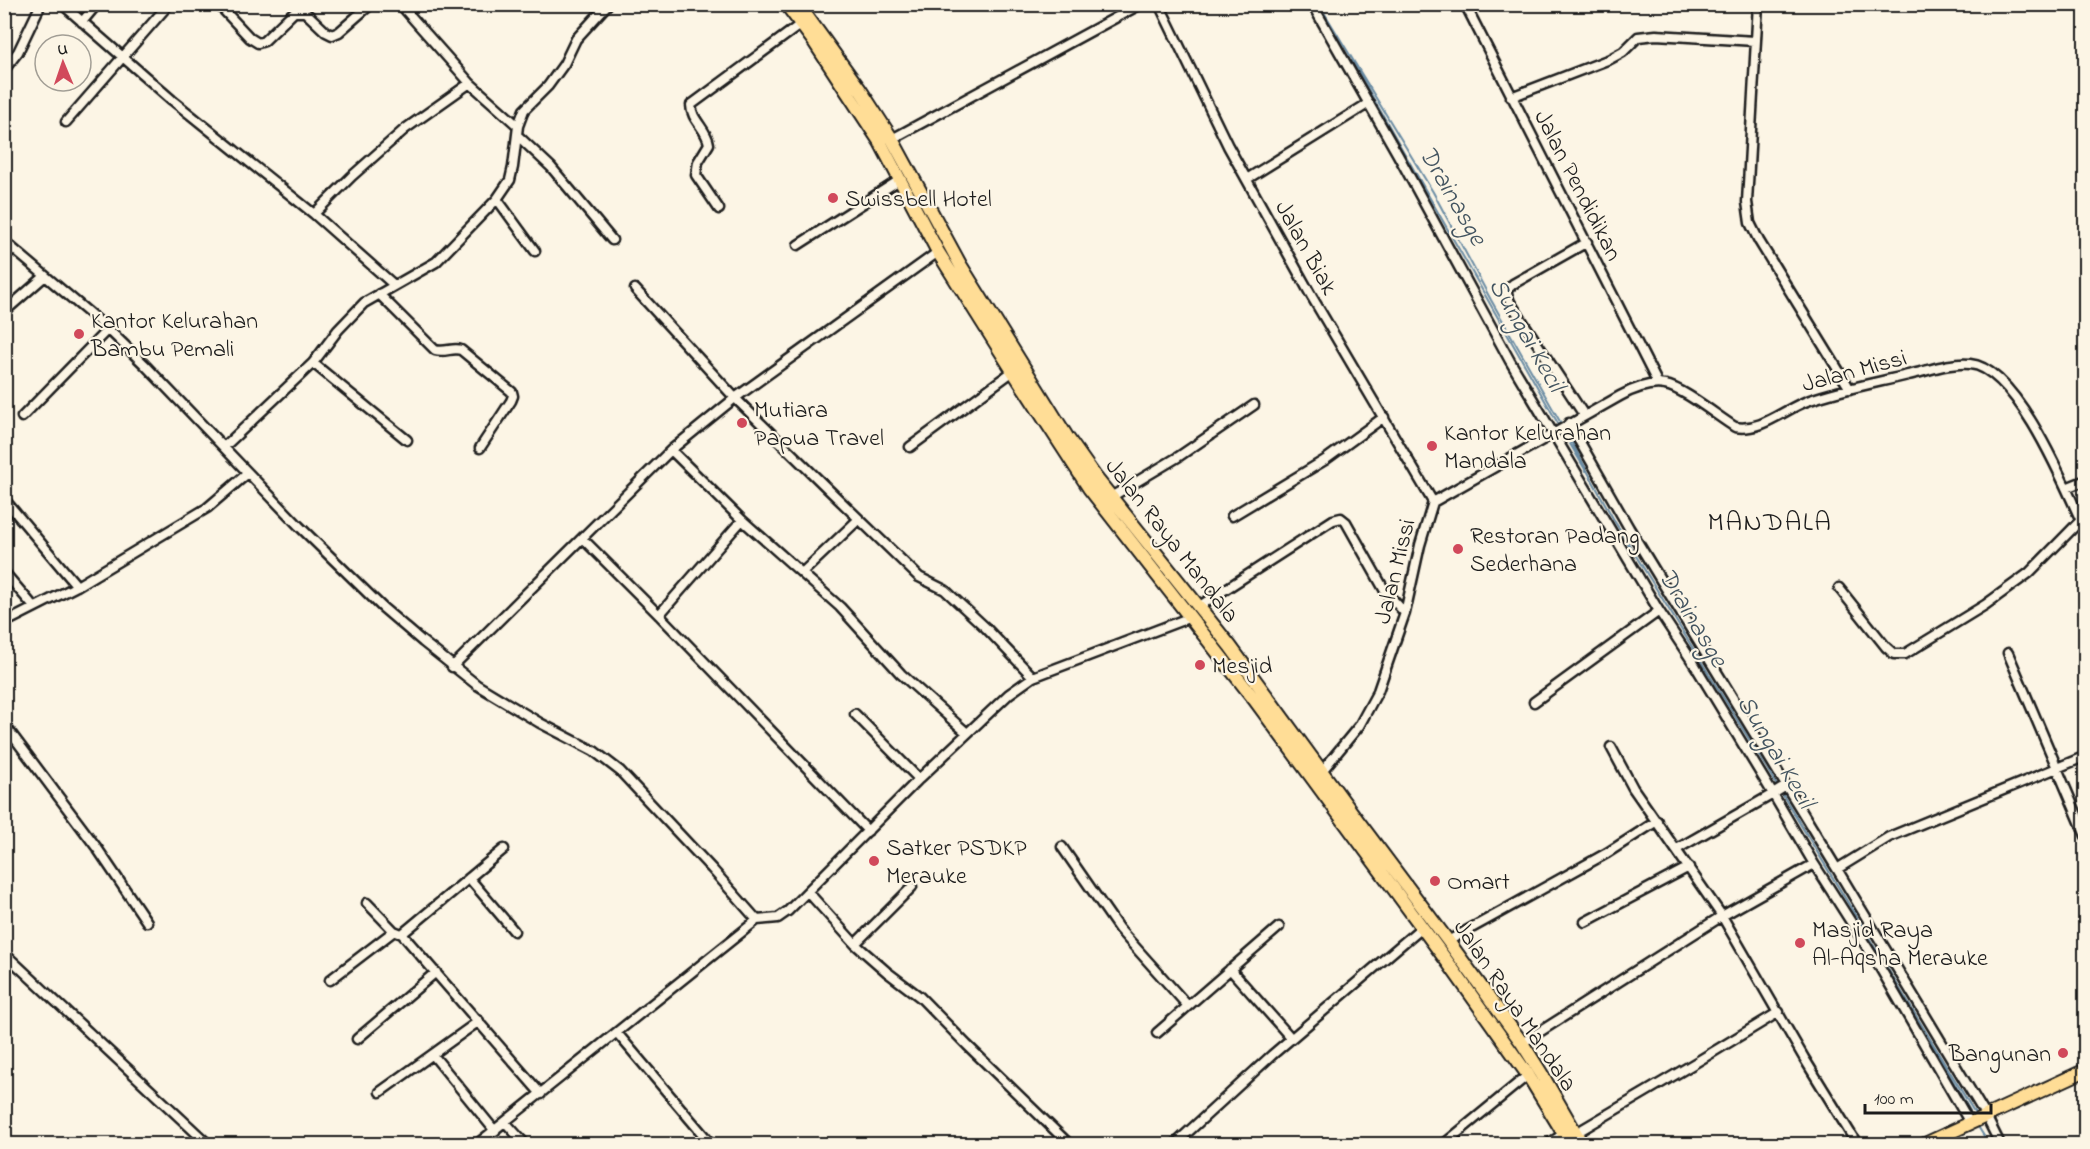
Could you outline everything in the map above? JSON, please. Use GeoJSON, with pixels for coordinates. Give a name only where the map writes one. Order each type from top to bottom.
{"type":"FeatureCollection","features":[{"type":"Feature","properties":{"kind":"highway","name":"Jalan Raya Mandala"},"geometry":{"type":"LineString","coordinates":[[786,4],[880,142],[938,252],[1017,368],[1422,927],[1455,961],[1522,1043],[1570,1137]]}},
{"type":"Feature","properties":{"kind":"highway","name":"Jalan Raya Mandala"},"geometry":{"type":"LineString","coordinates":[[798,4],[861,91],[892,139],[1017,368],[1089,488],[1195,612],[1230,646],[1448,940],[1455,961],[1528,1075],[1570,1137],[1582,1144]]}},
{"type":"Feature","properties":{"kind":"highway"},"geometry":{"type":"LineString","coordinates":[[1925,1144],[2085,1070]]}},
{"type":"Feature","properties":{"kind":"street"},"geometry":{"type":"LineString","coordinates":[[4,70],[18,52],[41,4]]}},
{"type":"Feature","properties":{"kind":"street"},"geometry":{"type":"LineString","coordinates":[[62,4],[172,100],[314,214],[394,285]]}},
{"type":"Feature","properties":{"kind":"street"},"geometry":{"type":"LineString","coordinates":[[82,22],[97,4]]}},
{"type":"Feature","properties":{"kind":"street"},"geometry":{"type":"LineString","coordinates":[[66,122],[170,4]]}},
{"type":"Feature","properties":{"kind":"street"},"geometry":{"type":"LineString","coordinates":[[218,4],[250,38],[258,43],[264,42],[294,12],[304,12],[332,35],[339,32],[371,4]]}},
{"type":"Feature","properties":{"kind":"street"},"geometry":{"type":"LineString","coordinates":[[400,4],[470,83],[518,130],[612,240]]}},
{"type":"Feature","properties":{"kind":"street"},"geometry":{"type":"LineString","coordinates":[[224,447],[313,363],[364,303],[436,262],[497,199],[510,180],[518,130],[524,111],[556,75],[576,39],[608,4]]}},
{"type":"Feature","properties":{"kind":"street"},"geometry":{"type":"LineString","coordinates":[[892,139],[1141,4]]}},
{"type":"Feature","properties":{"kind":"street","name":"Jalan Biak"},"geometry":{"type":"LineString","coordinates":[[1158,4],[1228,146],[1312,297],[1433,502]]}},
{"type":"Feature","properties":{"kind":"street"},"geometry":{"type":"LineString","coordinates":[[1312,4],[1505,351],[1629,528],[1779,790],[1814,864],[1978,1119],[2000,1144]]}},
{"type":"Feature","properties":{"kind":"street","name":"Jalan Pendidikan"},"geometry":{"type":"LineString","coordinates":[[1465,4],[1658,384]]}},
{"type":"Feature","properties":{"kind":"street"},"geometry":{"type":"LineString","coordinates":[[1758,4],[1748,168],[1749,218],[1759,241],[1850,388]]}},
{"type":"Feature","properties":{"kind":"street"},"geometry":{"type":"LineString","coordinates":[[719,209],[696,175],[698,162],[708,144],[705,133],[692,113],[691,105],[801,24]]}},
{"type":"Feature","properties":{"kind":"street"},"geometry":{"type":"LineString","coordinates":[[1511,97],[1610,59],[1623,52],[1638,37],[1656,35],[1755,41]]}},
{"type":"Feature","properties":{"kind":"street"},"geometry":{"type":"LineString","coordinates":[[314,214],[352,176],[405,129],[470,83]]}},
{"type":"Feature","properties":{"kind":"street"},"geometry":{"type":"LineString","coordinates":[[1247,179],[1369,103]]}},
{"type":"Feature","properties":{"kind":"street"},"geometry":{"type":"LineString","coordinates":[[798,245],[901,179]]}},
{"type":"Feature","properties":{"kind":"street"},"geometry":{"type":"LineString","coordinates":[[497,199],[535,251]]}},
{"type":"Feature","properties":{"kind":"street"},"geometry":{"type":"LineString","coordinates":[[4,241],[108,329],[306,533],[382,607],[452,667],[477,685],[540,723],[606,758],[635,786],[757,920]]}},
{"type":"Feature","properties":{"kind":"street"},"geometry":{"type":"LineString","coordinates":[[1584,416],[1510,302],[1506,291],[1512,284],[1587,242]]}},
{"type":"Feature","properties":{"kind":"street"},"geometry":{"type":"LineString","coordinates":[[452,667],[671,450],[735,398],[938,252]]}},
{"type":"Feature","properties":{"kind":"street"},"geometry":{"type":"LineString","coordinates":[[4,312],[45,276]]}},
{"type":"Feature","properties":{"kind":"street"},"geometry":{"type":"LineString","coordinates":[[635,289],[735,398],[919,578],[945,590],[986,628],[1033,677]]}},
{"type":"Feature","properties":{"kind":"street"},"geometry":{"type":"LineString","coordinates":[[379,294],[435,350],[446,352],[454,349],[461,350],[512,392],[511,401],[480,448]]}},
{"type":"Feature","properties":{"kind":"street"},"geometry":{"type":"LineString","coordinates":[[22,417],[108,329]]}},
{"type":"Feature","properties":{"kind":"street"},"geometry":{"type":"LineString","coordinates":[[313,363],[407,440]]}},
{"type":"Feature","properties":{"kind":"street","name":"Jalan Missi"},"geometry":{"type":"LineString","coordinates":[[1322,771],[1359,726],[1373,702],[1387,669],[1405,613],[1420,545],[1433,502],[1626,393],[1658,384],[1672,387],[1728,423],[1744,429],[1809,400],[1850,388],[1949,365],[1979,366],[1991,373],[2020,403],[2038,432],[2085,532]]}},
{"type":"Feature","properties":{"kind":"street"},"geometry":{"type":"LineString","coordinates":[[910,447],[1017,368]]}},
{"type":"Feature","properties":{"kind":"street"},"geometry":{"type":"LineString","coordinates":[[1111,497],[1178,457],[1254,405]]}},
{"type":"Feature","properties":{"kind":"street"},"geometry":{"type":"LineString","coordinates":[[1232,516],[1325,460],[1384,417]]}},
{"type":"Feature","properties":{"kind":"street"},"geometry":{"type":"LineString","coordinates":[[1561,428],[1659,611],[1779,790],[1837,869],[1978,1119]]}},
{"type":"Feature","properties":{"kind":"street"},"geometry":{"type":"LineString","coordinates":[[671,450],[742,520],[840,607],[902,674],[967,733]]}},
{"type":"Feature","properties":{"kind":"street"},"geometry":{"type":"LineString","coordinates":[[4,623],[77,586],[207,508],[248,472]]}},
{"type":"Feature","properties":{"kind":"street"},"geometry":{"type":"LineString","coordinates":[[2066,488],[2085,480]]}},
{"type":"Feature","properties":{"kind":"street"},"geometry":{"type":"LineString","coordinates":[[4,499],[77,586]]}},
{"type":"Feature","properties":{"kind":"street"},"geometry":{"type":"LineString","coordinates":[[477,1144],[757,920],[768,920],[783,915],[967,733],[1009,694],[1033,677],[1195,612],[1333,520],[1341,518],[1346,522],[1385,591],[1405,613]]}},
{"type":"Feature","properties":{"kind":"street"},"geometry":{"type":"LineString","coordinates":[[802,573],[859,519]]}},
{"type":"Feature","properties":{"kind":"street"},"geometry":{"type":"LineString","coordinates":[[659,615],[742,520]]}},
{"type":"Feature","properties":{"kind":"street"},"geometry":{"type":"LineString","coordinates":[[1839,588],[1886,647],[1894,654],[1905,654],[1985,605],[2029,573],[2080,521]]}},
{"type":"Feature","properties":{"kind":"street"},"geometry":{"type":"LineString","coordinates":[[582,538],[868,831]]}},
{"type":"Feature","properties":{"kind":"street"},"geometry":{"type":"LineString","coordinates":[[4,572],[34,608]]}},
{"type":"Feature","properties":{"kind":"street"},"geometry":{"type":"LineString","coordinates":[[1534,702],[1659,611]]}},
{"type":"Feature","properties":{"kind":"street"},"geometry":{"type":"LineString","coordinates":[[2008,653],[2085,836]]}},
{"type":"Feature","properties":{"kind":"street"},"geometry":{"type":"LineString","coordinates":[[855,714],[920,779]]}},
{"type":"Feature","properties":{"kind":"street"},"geometry":{"type":"LineString","coordinates":[[4,724],[97,848],[147,922]]}},
{"type":"Feature","properties":{"kind":"street"},"geometry":{"type":"LineString","coordinates":[[1611,747],[1633,788],[1722,916],[1857,1144]]}},
{"type":"Feature","properties":{"kind":"street"},"geometry":{"type":"LineString","coordinates":[[1837,869],[1889,837],[2085,756]]}},
{"type":"Feature","properties":{"kind":"street"},"geometry":{"type":"LineString","coordinates":[[1677,849],[1779,790]]}},
{"type":"Feature","properties":{"kind":"street"},"geometry":{"type":"LineString","coordinates":[[1448,940],[1607,853],[1657,821]]}},
{"type":"Feature","properties":{"kind":"street"},"geometry":{"type":"LineString","coordinates":[[1062,846],[1119,929],[1188,1006]]}},
{"type":"Feature","properties":{"kind":"street"},"geometry":{"type":"LineString","coordinates":[[330,980],[398,933],[504,849]]}},
{"type":"Feature","properties":{"kind":"street"},"geometry":{"type":"LineString","coordinates":[[1522,1043],[1722,916],[1814,864]]}},
{"type":"Feature","properties":{"kind":"street"},"geometry":{"type":"LineString","coordinates":[[1585,922],[1689,867]]}},
{"type":"Feature","properties":{"kind":"street"},"geometry":{"type":"LineString","coordinates":[[469,878],[514,931]]}},
{"type":"Feature","properties":{"kind":"street"},"geometry":{"type":"LineString","coordinates":[[855,944],[912,887]]}},
{"type":"Feature","properties":{"kind":"street"},"geometry":{"type":"LineString","coordinates":[[808,892],[855,944],[920,997],[1069,1144]]}},
{"type":"Feature","properties":{"kind":"street"},"geometry":{"type":"LineString","coordinates":[[367,903],[436,972],[541,1094]]}},
{"type":"Feature","properties":{"kind":"street"},"geometry":{"type":"LineString","coordinates":[[1157,1033],[1279,927]]}},
{"type":"Feature","properties":{"kind":"street"},"geometry":{"type":"LineString","coordinates":[[1175,1144],[1291,1038],[1422,927]]}},
{"type":"Feature","properties":{"kind":"street"},"geometry":{"type":"LineString","coordinates":[[4,953],[208,1144]]}},
{"type":"Feature","properties":{"kind":"street"},"geometry":{"type":"LineString","coordinates":[[1230,969],[1291,1038]]}},
{"type":"Feature","properties":{"kind":"street"},"geometry":{"type":"LineString","coordinates":[[357,1039],[436,972]]}},
{"type":"Feature","properties":{"kind":"street"},"geometry":{"type":"LineString","coordinates":[[1548,1144],[1570,1137],[1779,1012]]}},
{"type":"Feature","properties":{"kind":"street"},"geometry":{"type":"LineString","coordinates":[[380,1092],[479,1021]]}},
{"type":"Feature","properties":{"kind":"street"},"geometry":{"type":"LineString","coordinates":[[617,1033],[711,1144]]}},
{"type":"Feature","properties":{"kind":"street"},"geometry":{"type":"LineString","coordinates":[[433,1055],[495,1131]]}},
{"type":"Feature","properties":{"kind":"street"},"geometry":{"type":"LineString","coordinates":[[1444,1144],[1528,1075]]}},
{"type":"Feature","properties":{"kind":"street"},"geometry":{"type":"LineString","coordinates":[[506,1123],[525,1144]]}},
{"type":"Feature","properties":{"kind":"waterway","name":"Drainasge"},"geometry":{"type":"LineString","coordinates":[[1319,4],[1433,192],[1562,425]]}},
{"type":"Feature","properties":{"kind":"waterway","name":"Sungai Kecil"},"geometry":{"type":"LineString","coordinates":[[1352,61],[1560,427]]}},
{"type":"Feature","properties":{"kind":"waterway","name":"Sungai Kecil"},"geometry":{"type":"LineString","coordinates":[[1565,430],[1615,522],[1976,1115]]}},
{"type":"Feature","properties":{"kind":"waterway","name":"Sungai Kecil"},"geometry":{"type":"LineString","coordinates":[[1563,432],[1586,471]]}},
{"type":"Feature","properties":{"kind":"waterway","name":"Sungai Kecil"},"geometry":{"type":"LineString","coordinates":[[1930,1041],[1970,1111]]}},
{"type":"Feature","properties":{"kind":"waterway","name":"Sungai Kecil"},"geometry":{"type":"LineString","coordinates":[[1977,1125],[1989,1144]]}},
{"type":"Feature","properties":{"kind":"place","name":"Swissbell Hotel"},"geometry":{"type":"Point","coordinates":[833,198]}},
{"type":"Feature","properties":{"kind":"place","name":"Kantor Kelurahan Bambu Pemali"},"geometry":{"type":"Point","coordinates":[79,334]}},
{"type":"Feature","properties":{"kind":"place","name":"Mutiara Papua Travel"},"geometry":{"type":"Point","coordinates":[742,423]}},
{"type":"Feature","properties":{"kind":"place","name":"Kantor Kelurahan Mandala"},"geometry":{"type":"Point","coordinates":[1432,446]}},
{"type":"Feature","properties":{"kind":"place","name":"Restoran Padang Sederhana"},"geometry":{"type":"Point","coordinates":[1458,549]}},
{"type":"Feature","properties":{"kind":"place","name":"Mesjid"},"geometry":{"type":"Point","coordinates":[1200,665]}},
{"type":"Feature","properties":{"kind":"place","name":"Satker PSDKP Merauke"},"geometry":{"type":"Point","coordinates":[874,861]}},
{"type":"Feature","properties":{"kind":"place","name":"Omart"},"geometry":{"type":"Point","coordinates":[1435,881]}},
{"type":"Feature","properties":{"kind":"place","name":"Masjid Raya Al-Aqsha Merauke"},"geometry":{"type":"Point","coordinates":[1800,943]}},
{"type":"Feature","properties":{"kind":"place","name":"Bangunan"},"geometry":{"type":"Point","coordinates":[2063,1053]}},
{"type":"Feature","properties":{"kind":"district","name":"MANDALA"},"geometry":{"type":"Point","coordinates":[1770,521]}}]}
